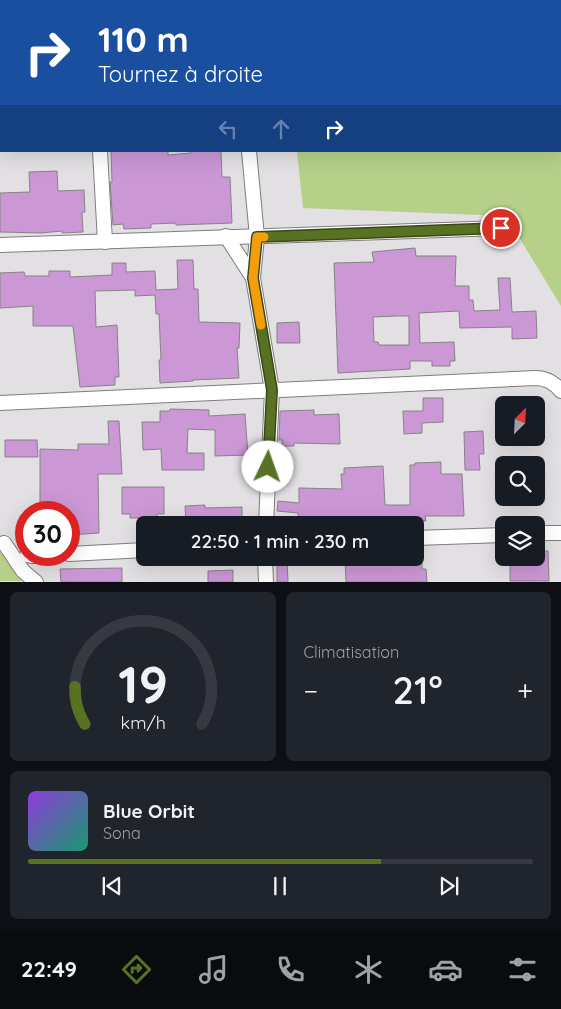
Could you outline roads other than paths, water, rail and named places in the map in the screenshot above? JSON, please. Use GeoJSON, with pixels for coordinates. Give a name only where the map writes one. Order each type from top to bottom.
{"type":"FeatureCollection","features":[{"type":"Feature","properties":{"kind":"street"},"geometry":{"type":"LineString","coordinates":[[100,152],[105,242]]}},
{"type":"Feature","properties":{"kind":"street"},"geometry":{"type":"LineString","coordinates":[[249,152],[257,237],[253,278],[272,390],[266,516]]}},
{"type":"Feature","properties":{"kind":"street"},"geometry":{"type":"LineString","coordinates":[[0,245],[501,228]]}},
{"type":"Feature","properties":{"kind":"street"},"geometry":{"type":"LineString","coordinates":[[226,236],[253,278]]}},
{"type":"Feature","properties":{"kind":"street"},"geometry":{"type":"LineString","coordinates":[[0,403],[535,378],[550,381],[561,391]]}},
{"type":"Feature","properties":{"kind":"street"},"geometry":{"type":"LineString","coordinates":[[545,533],[561,532]]}},
{"type":"Feature","properties":{"kind":"street"},"geometry":{"type":"LineString","coordinates":[[424,538],[495,535]]}},
{"type":"Feature","properties":{"kind":"street"},"geometry":{"type":"LineString","coordinates":[[2,540],[15,551]]}},
{"type":"Feature","properties":{"kind":"street"},"geometry":{"type":"LineString","coordinates":[[2,540],[23,571],[36,582]]}},
{"type":"Feature","properties":{"kind":"street"},"geometry":{"type":"LineString","coordinates":[[80,553],[136,550]]}},
{"type":"Feature","properties":{"kind":"street"},"geometry":{"type":"LineString","coordinates":[[265,566],[266,582]]}}]}
